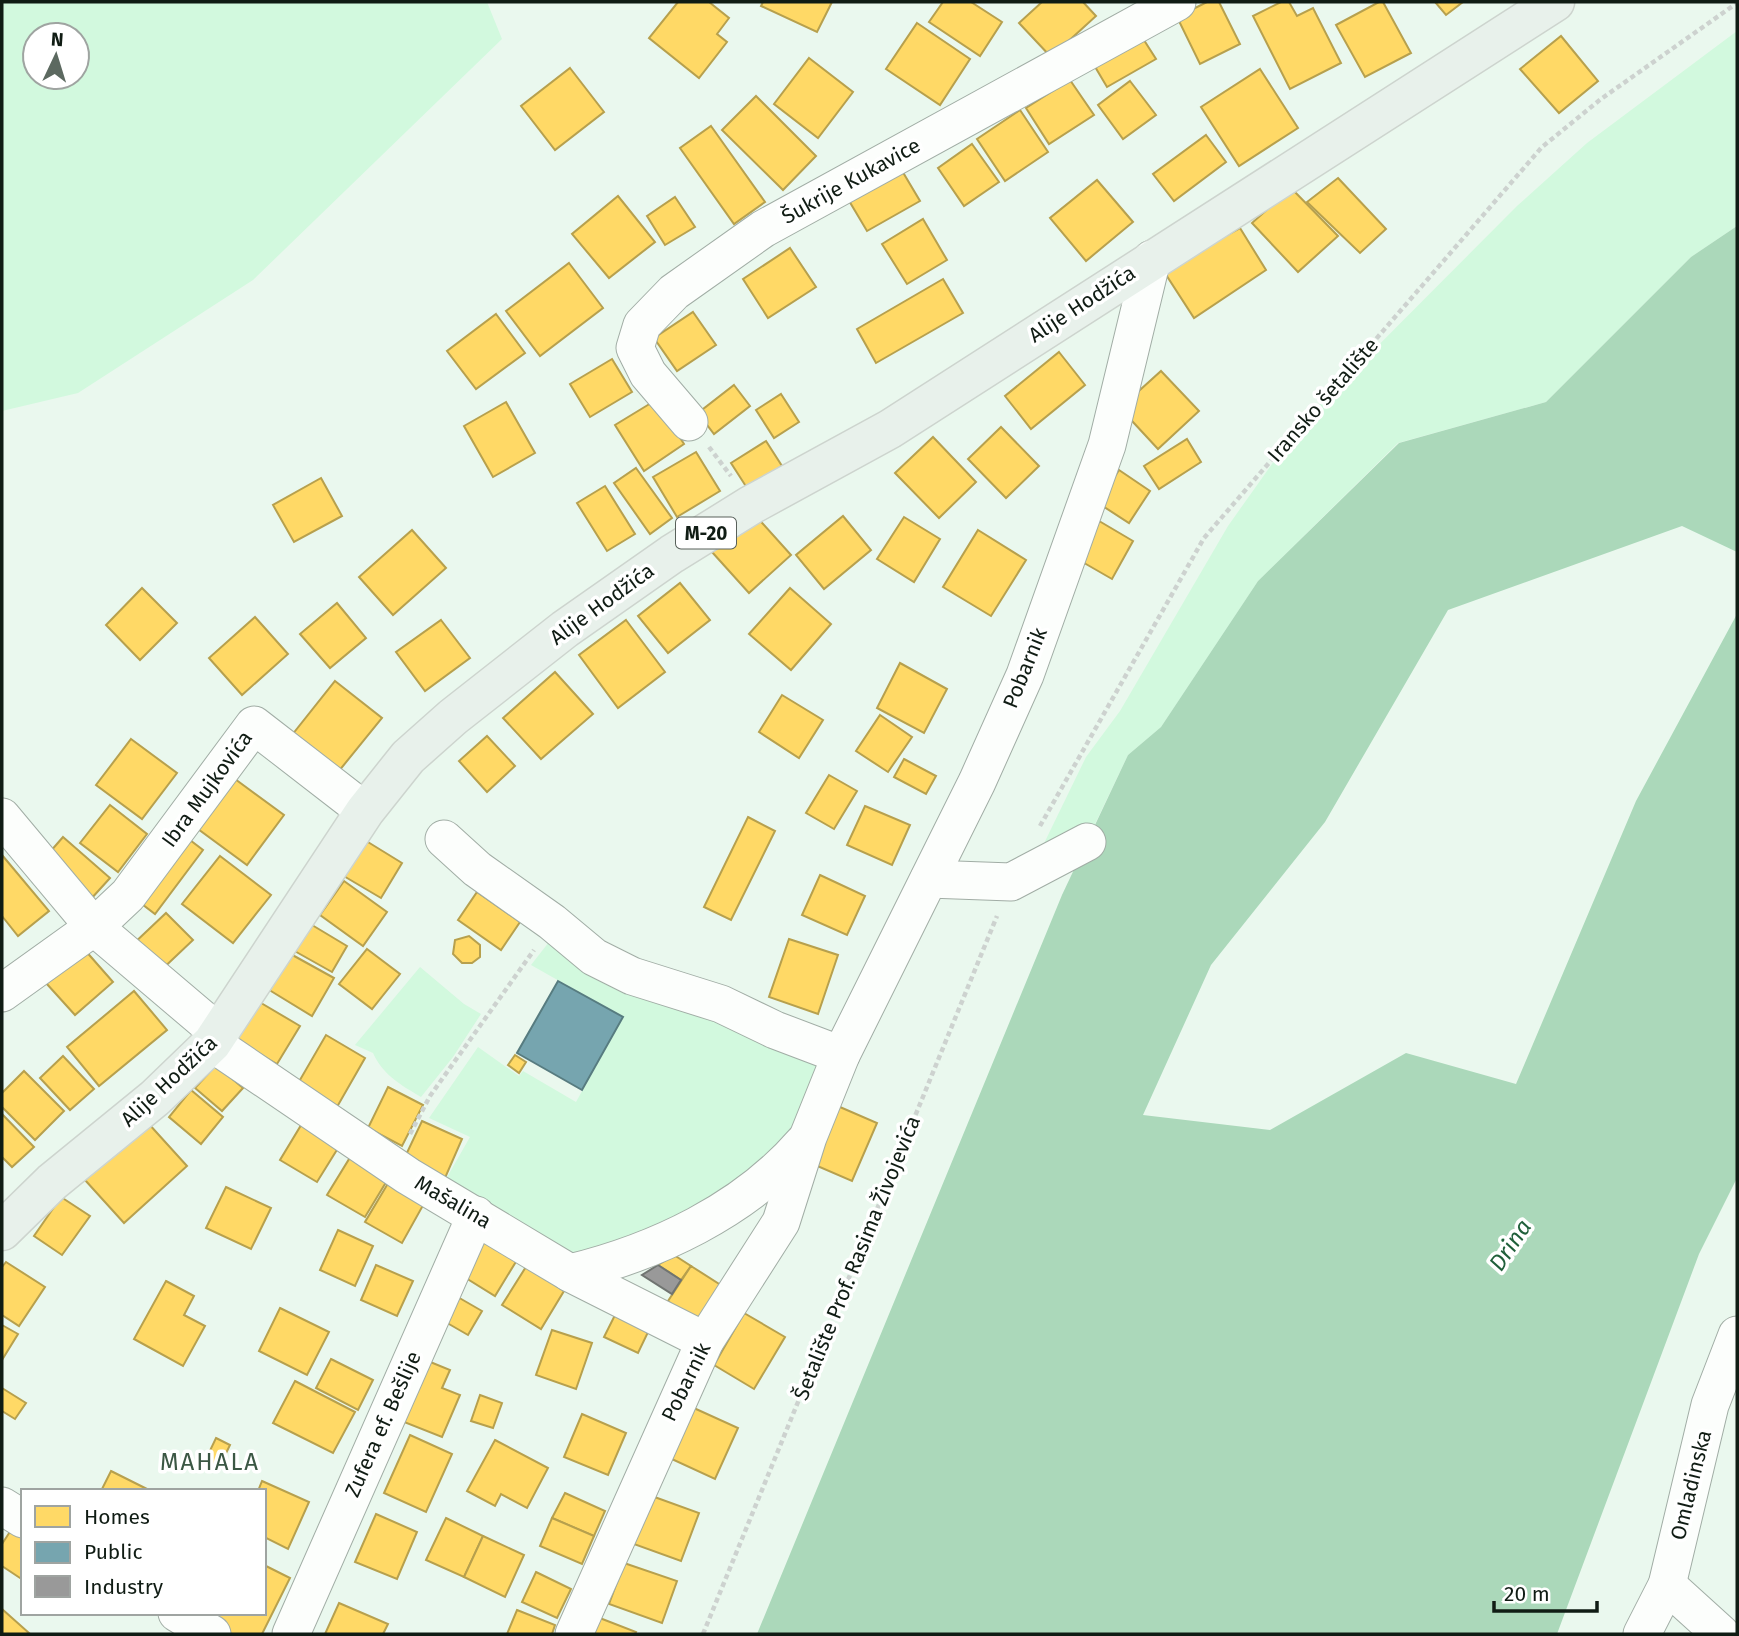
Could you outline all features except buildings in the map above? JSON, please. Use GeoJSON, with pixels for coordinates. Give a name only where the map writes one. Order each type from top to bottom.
{"type":"FeatureCollection","features":[{"type":"Feature","properties":{"kind":"main road","name":"Alije Hodžića"},"geometry":{"type":"LineString","coordinates":[[2,1231],[52,1182],[155,1098],[216,1038],[365,810],[408,757],[453,717],[576,622],[672,554],[751,505],[890,429],[1545,4]]}},
{"type":"Feature","properties":{"kind":"street","name":"Šukrije Kukavice"},"geometry":{"type":"LineString","coordinates":[[689,422],[648,374],[635,348],[642,325],[674,292],[763,229],[1177,2]]}},
{"type":"Feature","properties":{"kind":"street","name":"Pobarnik"},"geometry":{"type":"LineString","coordinates":[[574,1634],[705,1341],[780,1222],[808,1138],[841,1055],[929,879],[1025,675],[1107,445],[1152,259]]}},
{"type":"Feature","properties":{"kind":"street","name":"Ibra Mujkovića"},"geometry":{"type":"LineString","coordinates":[[94,927],[128,895],[254,725],[365,810]]}},
{"type":"Feature","properties":{"kind":"street","name":"Mašalina"},"geometry":{"type":"LineString","coordinates":[[2,817],[94,927],[216,1038],[394,1166],[570,1273],[705,1341]]}},
{"type":"Feature","properties":{"kind":"street"},"geometry":{"type":"LineString","coordinates":[[444,839],[477,869],[552,922],[594,957],[632,976],[720,1004],[775,1030],[841,1055]]}},
{"type":"Feature","properties":{"kind":"street"},"geometry":{"type":"LineString","coordinates":[[929,879],[1011,883],[1087,842]]}},
{"type":"Feature","properties":{"kind":"street"},"geometry":{"type":"LineString","coordinates":[[2,993],[94,927]]}},
{"type":"Feature","properties":{"kind":"street","name":"Pobarnik"},"geometry":{"type":"LineString","coordinates":[[570,1273],[653,1249],[776,1174],[808,1138]]}},
{"type":"Feature","properties":{"kind":"street","name":"Zufera ef. Bešlije"},"geometry":{"type":"LineString","coordinates":[[291,1634],[475,1215]]}},
{"type":"Feature","properties":{"kind":"street","name":"Omladinska"},"geometry":{"type":"LineString","coordinates":[[1642,1634],[1667,1585],[1710,1405],[1737,1335]]}},
{"type":"Feature","properties":{"kind":"street"},"geometry":{"type":"LineString","coordinates":[[2,1506],[21,1518]]}},
{"type":"Feature","properties":{"kind":"street"},"geometry":{"type":"LineString","coordinates":[[1667,1585],[1721,1634]]}},
{"type":"Feature","properties":{"kind":"street"},"geometry":{"type":"LineString","coordinates":[[180,1615],[212,1634]]}},
{"type":"Feature","properties":{"kind":"path","name":"Iransko šetalište"},"geometry":{"type":"LineString","coordinates":[[1011,883],[1019,862],[1204,538],[1542,147],[1601,99],[1737,3]]}},
{"type":"Feature","properties":{"kind":"path"},"geometry":{"type":"LineString","coordinates":[[689,422],[751,505]]}},
{"type":"Feature","properties":{"kind":"path","name":"Šetalište Prof. Rasima Živojevića"},"geometry":{"type":"LineString","coordinates":[[703,1634],[1011,883]]}},
{"type":"Feature","properties":{"kind":"path"},"geometry":{"type":"LineString","coordinates":[[394,1166],[430,1096],[527,960]]}},
{"type":"Feature","properties":{"kind":"shaded area"},"geometry":{"type":"Polygon","coordinates":[[[2,2],[487,2],[502,39],[253,280],[78,393],[2,411],[2,2]]]}},
{"type":"Feature","properties":{"kind":"shaded area"},"geometry":{"type":"Polygon","coordinates":[[[1737,31],[1737,226],[1691,257],[1546,402],[1398,443],[1258,581],[1161,727],[1128,755],[1095,824],[1072,847],[1033,866],[1086,757],[1120,711],[1228,526],[1301,423],[1517,206],[1587,143],[1737,31]]]}},
{"type":"Feature","properties":{"kind":"shaded area"},"geometry":{"type":"Polygon","coordinates":[[[556,933],[839,1060],[776,1174],[570,1273],[438,1193],[470,1137],[429,1118],[478,1047],[519,1076],[523,1071],[576,1102],[623,1017],[531,965],[556,933]]]}},
{"type":"Feature","properties":{"kind":"shaded area"},"geometry":{"type":"Polygon","coordinates":[[[420,967],[464,1004],[481,1014],[453,1057],[421,1097],[387,1073],[373,1053],[355,1045],[420,967]]]}},
{"type":"Feature","properties":{"kind":"water","name":"Drina"},"geometry":{"type":"Polygon","coordinates":[[[1737,226],[1737,552],[1682,526],[1448,610],[1325,822],[1211,965],[1143,1115],[1270,1130],[1406,1053],[1516,1084],[1636,801],[1737,614],[1737,1178],[1699,1254],[1557,1634],[757,1634],[1062,895],[1128,755],[1161,727],[1258,581],[1399,443],[1546,402],[1691,257],[1737,226]]]}},
{"type":"Feature","properties":{"kind":"district","name":"MAHALA"},"geometry":{"type":"Point","coordinates":[210,1462]}}]}
